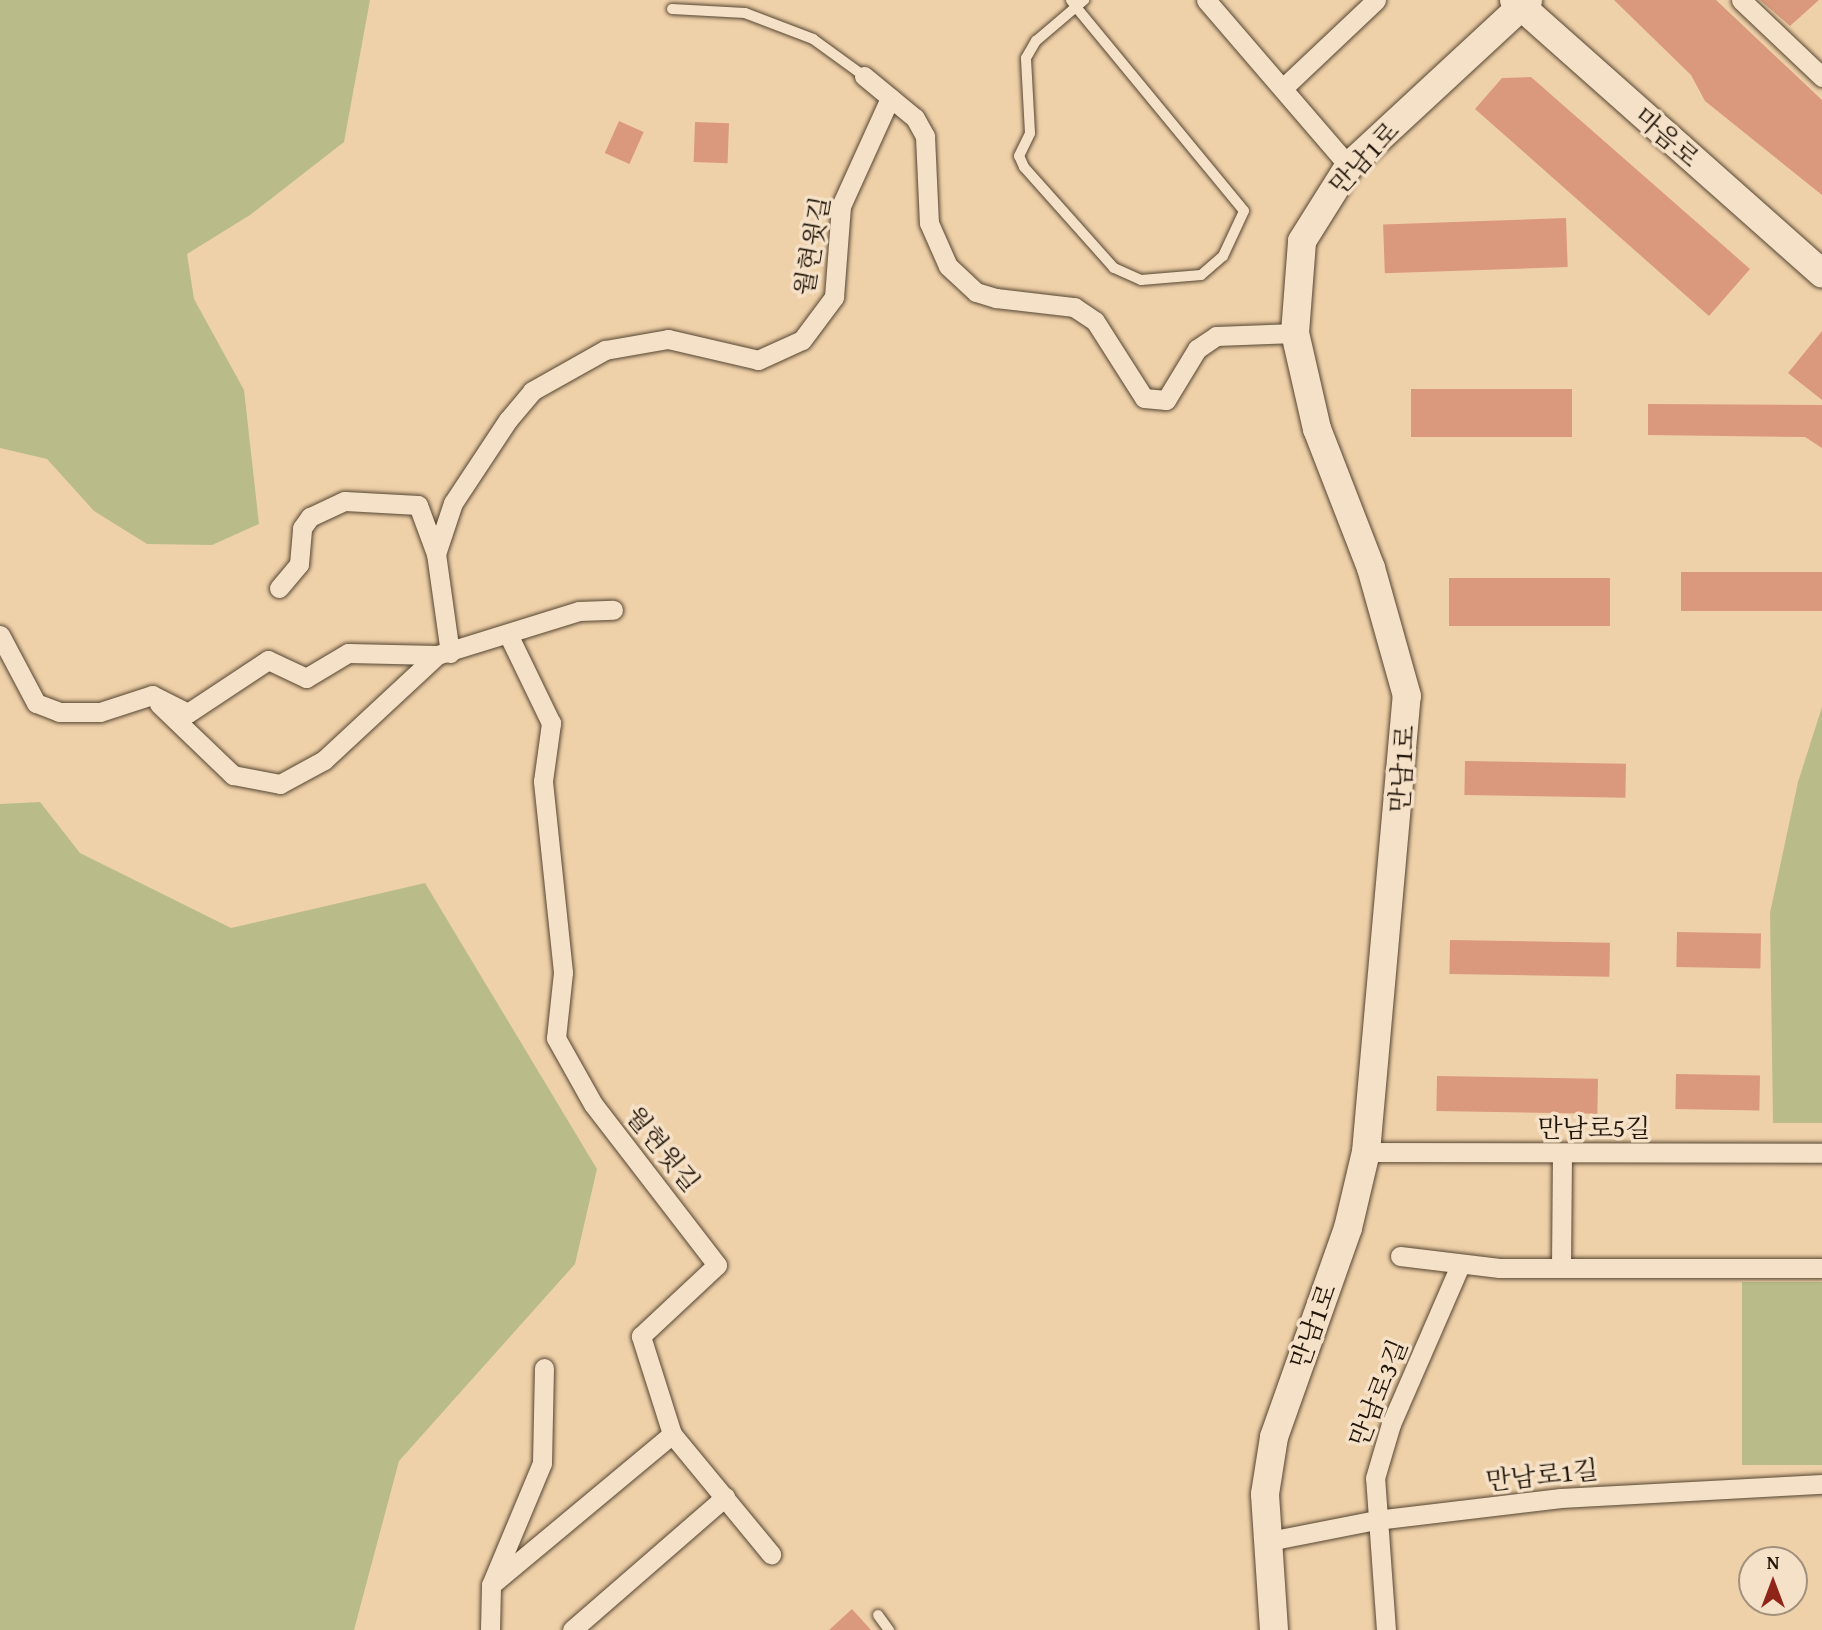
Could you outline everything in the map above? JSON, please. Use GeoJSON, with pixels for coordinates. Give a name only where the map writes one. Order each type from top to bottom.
{"type":"FeatureCollection","features":[{"type":"Feature","properties":{"kind":"street"},"geometry":{"type":"LineString","coordinates":[[1206,0],[1349,166]]}},
{"type":"Feature","properties":{"kind":"street"},"geometry":{"type":"LineString","coordinates":[[1283,88],[1376,0]]}},
{"type":"Feature","properties":{"kind":"street"},"geometry":{"type":"LineString","coordinates":[[1741,0],[1822,77]]}},
{"type":"Feature","properties":{"kind":"street","name":"만남1로"},"geometry":{"type":"LineString","coordinates":[[1274,1630],[1265,1494],[1274,1437],[1348,1228],[1366,1152],[1407,696],[1371,568],[1317,429],[1295,333],[1302,242],[1349,166],[1521,2]]}},
{"type":"Feature","properties":{"kind":"street","name":"마음로"},"geometry":{"type":"LineString","coordinates":[[1521,2],[1822,273]]}},
{"type":"Feature","properties":{"kind":"street"},"geometry":{"type":"LineString","coordinates":[[864,76],[890,98],[925,135],[929,223],[948,266],[976,292],[996,298],[1074,306],[1095,321],[1144,398],[1166,400],[1197,349],[1216,336],[1295,333]]}},
{"type":"Feature","properties":{"kind":"street","name":"월현윗길"},"geometry":{"type":"LineString","coordinates":[[436,554],[472,468],[532,391],[556,376],[605,350],[641,340],[689,341],[733,359],[758,360],[779,355],[823,319],[834,297],[841,206],[890,98]]}},
{"type":"Feature","properties":{"kind":"street"},"geometry":{"type":"LineString","coordinates":[[279,587],[299,564],[302,528],[310,517],[345,501],[418,505],[436,554],[443,654]]}},
{"type":"Feature","properties":{"kind":"street"},"geometry":{"type":"LineString","coordinates":[[152,695],[188,713],[268,660],[306,678],[348,653],[443,654],[509,636],[579,611],[613,610]]}},
{"type":"Feature","properties":{"kind":"street"},"geometry":{"type":"LineString","coordinates":[[0,635],[36,703],[59,712],[127,707],[152,695]]}},
{"type":"Feature","properties":{"kind":"street","name":"월현윗길"},"geometry":{"type":"LineString","coordinates":[[509,636],[551,723],[543,782],[563,972],[556,1038],[593,1104],[717,1265],[641,1336],[672,1434]]}},
{"type":"Feature","properties":{"kind":"street"},"geometry":{"type":"LineString","coordinates":[[152,695],[233,775],[280,784],[324,760],[443,654]]}},
{"type":"Feature","properties":{"kind":"street","name":"만남로5길"},"geometry":{"type":"LineString","coordinates":[[1366,1152],[1822,1153]]}},
{"type":"Feature","properties":{"kind":"street"},"geometry":{"type":"LineString","coordinates":[[1560,1267],[1562,1154]]}},
{"type":"Feature","properties":{"kind":"street"},"geometry":{"type":"LineString","coordinates":[[1400,1255],[1460,1265],[1822,1268]]}},
{"type":"Feature","properties":{"kind":"street","name":"만남로3길"},"geometry":{"type":"LineString","coordinates":[[1387,1630],[1376,1520],[1379,1458],[1460,1265]]}},
{"type":"Feature","properties":{"kind":"street"},"geometry":{"type":"LineString","coordinates":[[490,1630],[491,1585],[542,1463],[544,1368]]}},
{"type":"Feature","properties":{"kind":"street"},"geometry":{"type":"LineString","coordinates":[[491,1585],[672,1434],[771,1553]]}},
{"type":"Feature","properties":{"kind":"street","name":"만남로1길"},"geometry":{"type":"LineString","coordinates":[[1269,1541],[1376,1520],[1573,1497],[1822,1484]]}},
{"type":"Feature","properties":{"kind":"street"},"geometry":{"type":"LineString","coordinates":[[572,1630],[725,1497]]}},
{"type":"Feature","properties":{"kind":"lane"},"geometry":{"type":"LineString","coordinates":[[1077,2],[1244,211],[1223,256],[1201,275],[1141,280],[1114,268],[1024,167],[1020,156],[1030,133],[1026,58],[1077,2]]}},
{"type":"Feature","properties":{"kind":"lane"},"geometry":{"type":"LineString","coordinates":[[672,9],[745,13],[813,39],[864,76]]}},
{"type":"Feature","properties":{"kind":"lane"},"geometry":{"type":"LineString","coordinates":[[878,1615],[890,1630]]}},
{"type":"Feature","properties":{"kind":"green space"},"geometry":{"type":"Polygon","coordinates":[[[0,0],[370,0],[344,142],[250,215],[187,254],[194,299],[244,390],[259,524],[212,545],[147,544],[94,511],[47,459],[0,448],[0,0]]]}},
{"type":"Feature","properties":{"kind":"green space"},"geometry":{"type":"Polygon","coordinates":[[[1822,707],[1822,1123],[1773,1123],[1770,913],[1798,782],[1822,707]]]}},
{"type":"Feature","properties":{"kind":"green space"},"geometry":{"type":"Polygon","coordinates":[[[40,802],[80,853],[231,928],[425,883],[597,1169],[575,1264],[399,1461],[354,1630],[0,1630],[0,804],[40,802]]]}},
{"type":"Feature","properties":{"kind":"green space"},"geometry":{"type":"Polygon","coordinates":[[[1742,1282],[1822,1282],[1822,1465],[1742,1465],[1742,1282]]]}},
{"type":"Feature","properties":{"kind":"building"},"geometry":{"type":"Polygon","coordinates":[[[1614,0],[1716,0],[1822,100],[1822,195],[1705,101],[1691,75],[1614,0]]]}},
{"type":"Feature","properties":{"kind":"building"},"geometry":{"type":"Polygon","coordinates":[[[1760,0],[1819,0],[1790,26],[1760,0]]]}},
{"type":"Feature","properties":{"kind":"building"},"geometry":{"type":"Polygon","coordinates":[[[1531,77],[1750,269],[1709,316],[1475,109],[1502,78],[1531,77]]]}},
{"type":"Feature","properties":{"kind":"building"},"geometry":{"type":"Polygon","coordinates":[[[619,121],[644,132],[629,164],[605,153],[619,121]]]}},
{"type":"Feature","properties":{"kind":"building"},"geometry":{"type":"Polygon","coordinates":[[[695,122],[729,123],[728,163],[694,162],[695,122]]]}},
{"type":"Feature","properties":{"kind":"building"},"geometry":{"type":"Polygon","coordinates":[[[1566,218],[1568,267],[1385,273],[1383,224],[1566,218]]]}},
{"type":"Feature","properties":{"kind":"building"},"geometry":{"type":"Polygon","coordinates":[[[1822,331],[1822,400],[1788,373],[1822,331]]]}},
{"type":"Feature","properties":{"kind":"building"},"geometry":{"type":"Polygon","coordinates":[[[1411,389],[1572,389],[1572,437],[1411,437],[1411,389]]]}},
{"type":"Feature","properties":{"kind":"building"},"geometry":{"type":"Polygon","coordinates":[[[1648,404],[1822,405],[1822,448],[1805,437],[1648,435],[1648,404]]]}},
{"type":"Feature","properties":{"kind":"building"},"geometry":{"type":"Polygon","coordinates":[[[1681,572],[1822,572],[1822,611],[1681,611],[1681,572]]]}},
{"type":"Feature","properties":{"kind":"building"},"geometry":{"type":"Polygon","coordinates":[[[1449,578],[1610,578],[1610,626],[1449,626],[1449,578]]]}},
{"type":"Feature","properties":{"kind":"building"},"geometry":{"type":"Polygon","coordinates":[[[1465,761],[1626,764],[1625,798],[1464,795],[1465,761]]]}},
{"type":"Feature","properties":{"kind":"building"},"geometry":{"type":"Polygon","coordinates":[[[1677,932],[1761,933],[1760,968],[1676,967],[1677,932]]]}},
{"type":"Feature","properties":{"kind":"building"},"geometry":{"type":"Polygon","coordinates":[[[1450,940],[1610,943],[1609,977],[1449,974],[1450,940]]]}},
{"type":"Feature","properties":{"kind":"building"},"geometry":{"type":"Polygon","coordinates":[[[1676,1074],[1760,1075],[1759,1110],[1675,1109],[1676,1074]]]}},
{"type":"Feature","properties":{"kind":"building"},"geometry":{"type":"Polygon","coordinates":[[[1437,1076],[1598,1079],[1597,1114],[1436,1111],[1437,1076]]]}},
{"type":"Feature","properties":{"kind":"building"},"geometry":{"type":"Polygon","coordinates":[[[852,1609],[871,1630],[829,1630],[852,1609]]]}}]}
